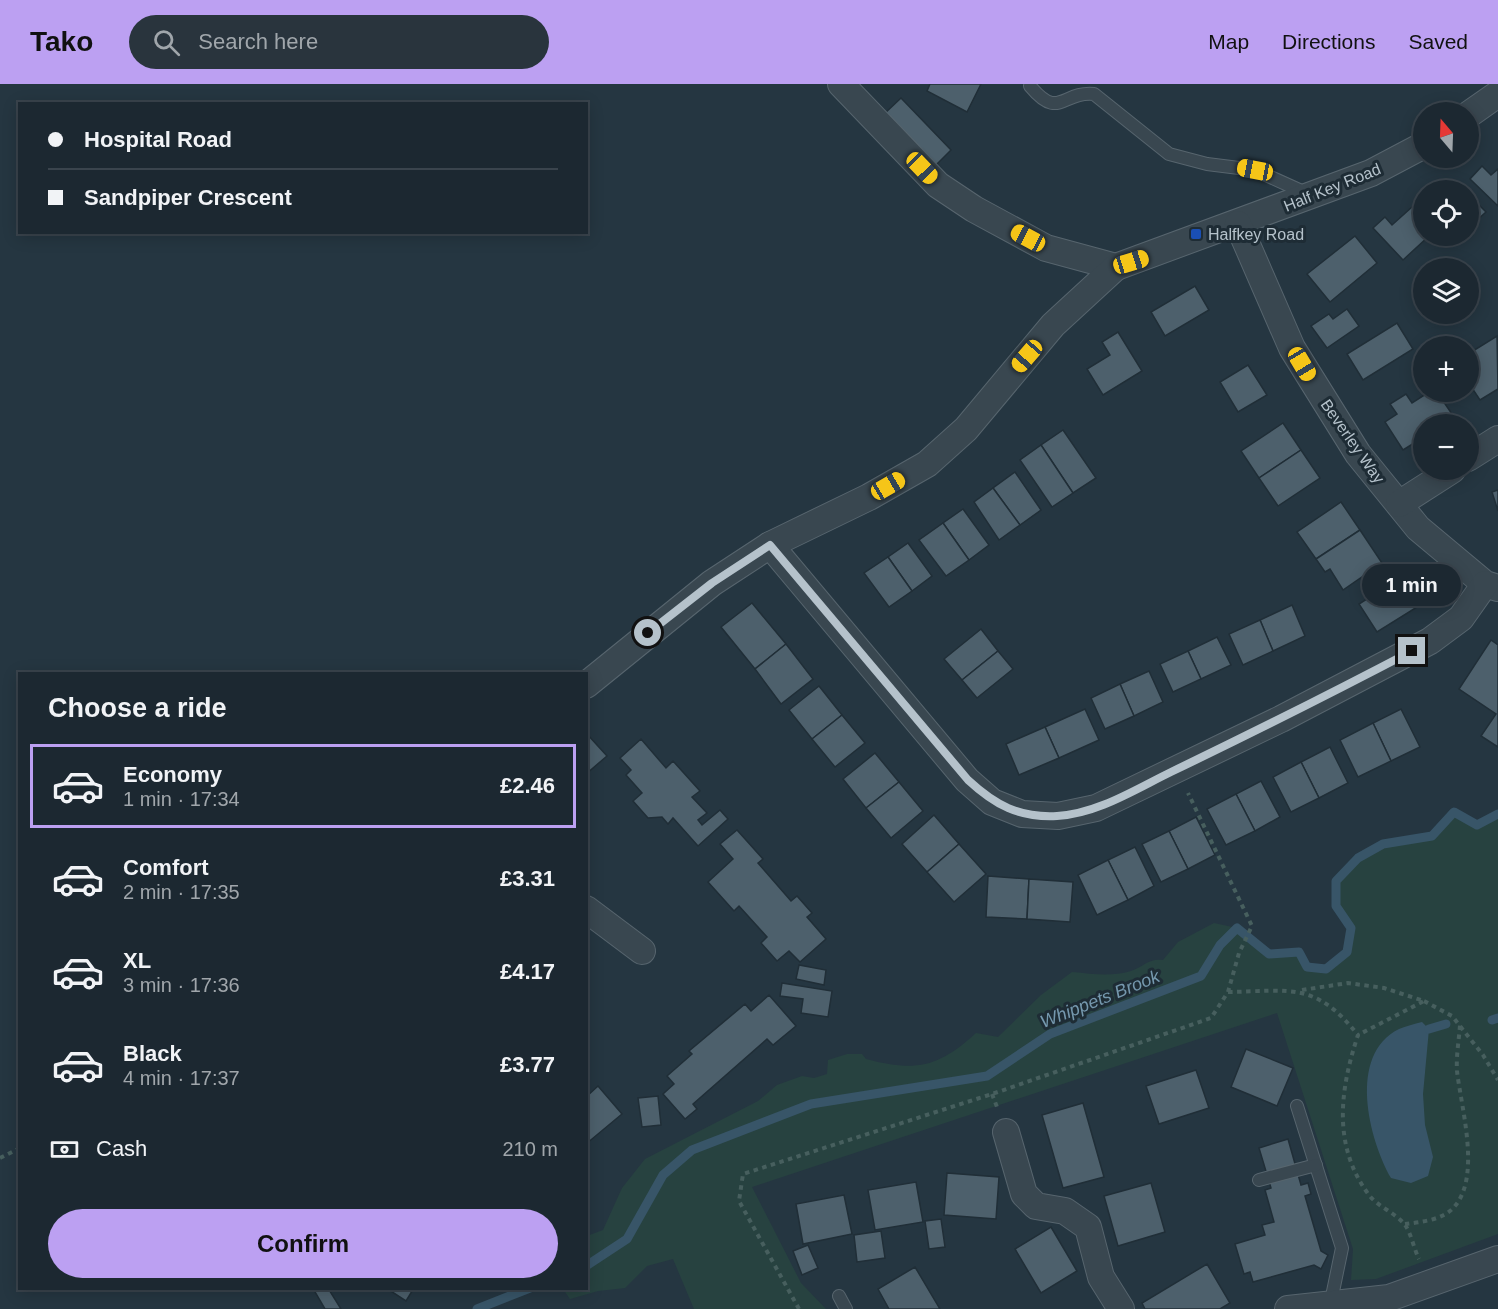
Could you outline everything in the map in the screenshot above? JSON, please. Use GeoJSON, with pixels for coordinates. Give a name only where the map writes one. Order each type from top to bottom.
{"type":"FeatureCollection","features":[{"type":"Feature","properties":{"kind":"street"},"geometry":{"type":"LineString","coordinates":[[840,84],[938,185],[974,209],[1046,248],[1116,267]]}},
{"type":"Feature","properties":{"kind":"street"},"geometry":{"type":"LineString","coordinates":[[1479,107],[1498,94]]}},
{"type":"Feature","properties":{"kind":"street","name":"Half Key Road"},"geometry":{"type":"LineString","coordinates":[[1116,267],[1238,224],[1371,173],[1413,151]]}},
{"type":"Feature","properties":{"kind":"street","name":"Beverley Way"},"geometry":{"type":"LineString","coordinates":[[1238,224],[1292,348],[1359,454],[1418,528],[1492,586]]}},
{"type":"Feature","properties":{"kind":"street"},"geometry":{"type":"LineString","coordinates":[[588,683],[679,608],[770,545],[869,497],[927,464],[966,429],[1053,325],[1116,267]]}},
{"type":"Feature","properties":{"kind":"street"},"geometry":{"type":"LineString","coordinates":[[1479,451],[1498,439]]}},
{"type":"Feature","properties":{"kind":"street"},"geometry":{"type":"LineString","coordinates":[[1399,504],[1436,480]]}},
{"type":"Feature","properties":{"kind":"street"},"geometry":{"type":"LineString","coordinates":[[770,545],[968,780],[992,802],[1022,814],[1058,816],[1096,808],[1281,719],[1430,641],[1461,618],[1492,586]]}},
{"type":"Feature","properties":{"kind":"street"},"geometry":{"type":"LineString","coordinates":[[588,910],[642,951]]}},
{"type":"Feature","properties":{"kind":"street"},"geometry":{"type":"LineString","coordinates":[[1006,1132],[1024,1194],[1036,1206],[1065,1211],[1088,1227],[1101,1277],[1121,1309]]}},
{"type":"Feature","properties":{"kind":"street"},"geometry":{"type":"LineString","coordinates":[[1288,1309],[1330,1307],[1389,1298],[1498,1259]]}},
{"type":"Feature","properties":{"kind":"lane"},"geometry":{"type":"LineString","coordinates":[[1030,86],[1041,100],[1049,103],[1094,94],[1169,154],[1207,164],[1255,170],[1312,196]]}},
{"type":"Feature","properties":{"kind":"lane"},"geometry":{"type":"LineString","coordinates":[[1297,1106],[1342,1248],[1330,1307]]}},
{"type":"Feature","properties":{"kind":"lane"},"geometry":{"type":"LineString","coordinates":[[1259,1180],[1316,1165]]}},
{"type":"Feature","properties":{"kind":"lane"},"geometry":{"type":"LineString","coordinates":[[839,1296],[846,1309]]}},
{"type":"Feature","properties":{"kind":"path"},"geometry":{"type":"LineString","coordinates":[[799,1309],[739,1201],[743,1174],[992,1094],[1211,1018],[1228,992],[1239,953],[1252,926],[1177,769]]}},
{"type":"Feature","properties":{"kind":"path"},"geometry":{"type":"LineString","coordinates":[[1228,992],[1300,991],[1348,983],[1384,988],[1425,1001],[1452,1016],[1483,1055],[1498,1080]]}},
{"type":"Feature","properties":{"kind":"path"},"geometry":{"type":"LineString","coordinates":[[1300,991],[1329,1005],[1358,1035]]}},
{"type":"Feature","properties":{"kind":"path"},"geometry":{"type":"LineString","coordinates":[[1425,1001],[1358,1035],[1346,1072],[1341,1110],[1345,1142],[1354,1168],[1370,1196],[1404,1224],[1428,1283]]}},
{"type":"Feature","properties":{"kind":"path"},"geometry":{"type":"LineString","coordinates":[[1404,1224],[1431,1221],[1455,1206],[1467,1179],[1468,1149],[1457,1068],[1460,1025]]}},
{"type":"Feature","properties":{"kind":"path"},"geometry":{"type":"LineString","coordinates":[[0,1158],[18,1149]]}},
{"type":"Feature","properties":{"kind":"green space"},"geometry":{"type":"Polygon","coordinates":[[[1454,812],[1477,825],[1498,816],[1498,1234],[1376,1279],[1351,1280],[1353,1249],[1277,1013],[752,1187],[801,1283],[826,1309],[694,1309],[673,1259],[647,1266],[625,1288],[598,1291],[570,1299],[564,1290],[588,1290],[588,1236],[603,1230],[622,1188],[645,1159],[758,1101],[777,1085],[802,1076],[814,1078],[827,1074],[828,1060],[847,1054],[862,1054],[866,1059],[912,1066],[937,1060],[950,1054],[976,1033],[998,1037],[1041,995],[1072,972],[1116,974],[1131,971],[1154,960],[1163,960],[1178,942],[1214,923],[1237,928],[1269,954],[1299,952],[1307,967],[1326,969],[1347,952],[1351,928],[1336,906],[1336,881],[1358,858],[1383,844],[1432,836],[1454,812]]]}},
{"type":"Feature","properties":{"kind":"water"},"geometry":{"type":"Polygon","coordinates":[[[1422,1022],[1429,1029],[1423,1094],[1425,1125],[1433,1157],[1428,1176],[1411,1183],[1391,1178],[1383,1161],[1370,1121],[1367,1099],[1368,1077],[1373,1058],[1383,1041],[1399,1029],[1422,1022]]]}},
{"type":"Feature","properties":{"kind":"building"},"geometry":{"type":"Polygon","coordinates":[[[930,84],[981,84],[967,112],[927,91],[930,84]]]}},
{"type":"Feature","properties":{"kind":"building"},"geometry":{"type":"Polygon","coordinates":[[[901,98],[951,150],[933,168],[883,115],[901,98]]]}},
{"type":"Feature","properties":{"kind":"building"},"geometry":{"type":"Polygon","coordinates":[[[1482,166],[1491,175],[1498,169],[1498,206],[1479,188],[1479,180],[1470,179],[1482,166]]]}},
{"type":"Feature","properties":{"kind":"building"},"geometry":{"type":"Polygon","coordinates":[[[1479,205],[1486,212],[1479,218],[1479,205]]]}},
{"type":"Feature","properties":{"kind":"building"},"geometry":{"type":"Polygon","coordinates":[[[1413,208],[1413,246],[1418,246],[1403,260],[1373,228],[1385,217],[1392,225],[1413,208]]]}},
{"type":"Feature","properties":{"kind":"building"},"geometry":{"type":"Polygon","coordinates":[[[1355,236],[1377,263],[1330,302],[1307,274],[1355,236]]]}},
{"type":"Feature","properties":{"kind":"building"},"geometry":{"type":"Polygon","coordinates":[[[1195,286],[1209,310],[1165,336],[1151,312],[1195,286]]]}},
{"type":"Feature","properties":{"kind":"building"},"geometry":{"type":"Polygon","coordinates":[[[1347,309],[1359,326],[1327,348],[1311,326],[1329,314],[1333,319],[1347,309]]]}},
{"type":"Feature","properties":{"kind":"building"},"geometry":{"type":"Polygon","coordinates":[[[1397,323],[1413,349],[1363,380],[1347,354],[1397,323]]]}},
{"type":"Feature","properties":{"kind":"building"},"geometry":{"type":"Polygon","coordinates":[[[1118,332],[1142,371],[1103,395],[1087,369],[1110,355],[1102,342],[1118,332]]]}},
{"type":"Feature","properties":{"kind":"building"},"geometry":{"type":"Polygon","coordinates":[[[1497,336],[1498,389],[1480,400],[1479,398],[1479,347],[1497,336]]]}},
{"type":"Feature","properties":{"kind":"building"},"geometry":{"type":"Polygon","coordinates":[[[1248,365],[1267,395],[1238,412],[1220,382],[1248,365]]]}},
{"type":"Feature","properties":{"kind":"building"},"geometry":{"type":"Polygon","coordinates":[[[1406,394],[1412,403],[1444,402],[1452,414],[1413,414],[1413,444],[1403,450],[1385,422],[1397,414],[1390,404],[1406,394]]]}},
{"type":"Feature","properties":{"kind":"building"},"geometry":{"type":"Polygon","coordinates":[[[1283,423],[1301,450],[1259,478],[1241,451],[1283,423]]]}},
{"type":"Feature","properties":{"kind":"building"},"geometry":{"type":"Polygon","coordinates":[[[1063,430],[1096,478],[1073,493],[1041,445],[1063,430]]]}},
{"type":"Feature","properties":{"kind":"building"},"geometry":{"type":"Polygon","coordinates":[[[1041,445],[1073,493],[1052,507],[1020,460],[1041,445]]]}},
{"type":"Feature","properties":{"kind":"building"},"geometry":{"type":"Polygon","coordinates":[[[1301,450],[1320,478],[1278,506],[1259,478],[1301,450]]]}},
{"type":"Feature","properties":{"kind":"building"},"geometry":{"type":"Polygon","coordinates":[[[1015,472],[1041,510],[1020,525],[993,488],[1015,472]]]}},
{"type":"Feature","properties":{"kind":"building"},"geometry":{"type":"Polygon","coordinates":[[[993,488],[1020,525],[999,540],[974,502],[993,488]]]}},
{"type":"Feature","properties":{"kind":"building"},"geometry":{"type":"Polygon","coordinates":[[[1498,490],[1498,511],[1492,492],[1498,490]]]}},
{"type":"Feature","properties":{"kind":"building"},"geometry":{"type":"Polygon","coordinates":[[[1341,502],[1360,530],[1316,559],[1297,532],[1341,502]]]}},
{"type":"Feature","properties":{"kind":"building"},"geometry":{"type":"Polygon","coordinates":[[[963,509],[989,545],[969,560],[943,523],[963,509]]]}},
{"type":"Feature","properties":{"kind":"building"},"geometry":{"type":"Polygon","coordinates":[[[943,523],[969,560],[946,576],[919,540],[943,523]]]}},
{"type":"Feature","properties":{"kind":"building"},"geometry":{"type":"Polygon","coordinates":[[[1360,530],[1382,563],[1343,590],[1330,569],[1325,572],[1316,559],[1360,530]]]}},
{"type":"Feature","properties":{"kind":"building"},"geometry":{"type":"Polygon","coordinates":[[[908,543],[932,576],[912,591],[888,557],[908,543]]]}},
{"type":"Feature","properties":{"kind":"building"},"geometry":{"type":"Polygon","coordinates":[[[888,557],[912,591],[889,607],[864,573],[888,557]]]}},
{"type":"Feature","properties":{"kind":"building"},"geometry":{"type":"Polygon","coordinates":[[[1404,575],[1422,604],[1377,632],[1359,604],[1404,575]]]}},
{"type":"Feature","properties":{"kind":"building"},"geometry":{"type":"Polygon","coordinates":[[[752,603],[786,644],[755,669],[721,627],[752,603]]]}},
{"type":"Feature","properties":{"kind":"building"},"geometry":{"type":"Polygon","coordinates":[[[1292,605],[1305,636],[1273,651],[1260,620],[1292,605]]]}},
{"type":"Feature","properties":{"kind":"building"},"geometry":{"type":"Polygon","coordinates":[[[1260,620],[1273,651],[1243,665],[1229,634],[1260,620]]]}},
{"type":"Feature","properties":{"kind":"building"},"geometry":{"type":"Polygon","coordinates":[[[981,629],[998,651],[962,680],[944,659],[981,629]]]}},
{"type":"Feature","properties":{"kind":"building"},"geometry":{"type":"Polygon","coordinates":[[[1217,637],[1231,665],[1201,679],[1188,651],[1217,637]]]}},
{"type":"Feature","properties":{"kind":"building"},"geometry":{"type":"Polygon","coordinates":[[[1491,640],[1498,645],[1498,747],[1481,736],[1496,714],[1459,689],[1491,640]]]}},
{"type":"Feature","properties":{"kind":"building"},"geometry":{"type":"Polygon","coordinates":[[[786,644],[813,679],[781,704],[755,669],[786,644]]]}},
{"type":"Feature","properties":{"kind":"building"},"geometry":{"type":"Polygon","coordinates":[[[998,651],[1013,669],[977,698],[962,680],[998,651]]]}},
{"type":"Feature","properties":{"kind":"building"},"geometry":{"type":"Polygon","coordinates":[[[1188,651],[1201,679],[1173,692],[1160,664],[1188,651]]]}},
{"type":"Feature","properties":{"kind":"building"},"geometry":{"type":"Polygon","coordinates":[[[1149,671],[1163,702],[1134,716],[1120,684],[1149,671]]]}},
{"type":"Feature","properties":{"kind":"building"},"geometry":{"type":"Polygon","coordinates":[[[1120,684],[1134,716],[1105,729],[1091,698],[1120,684]]]}},
{"type":"Feature","properties":{"kind":"building"},"geometry":{"type":"Polygon","coordinates":[[[819,686],[842,715],[812,739],[789,710],[819,686]]]}},
{"type":"Feature","properties":{"kind":"building"},"geometry":{"type":"Polygon","coordinates":[[[1085,709],[1099,740],[1059,758],[1045,727],[1085,709]]]}},
{"type":"Feature","properties":{"kind":"building"},"geometry":{"type":"Polygon","coordinates":[[[1401,709],[1420,747],[1391,761],[1373,723],[1401,709]]]}},
{"type":"Feature","properties":{"kind":"building"},"geometry":{"type":"Polygon","coordinates":[[[842,715],[865,743],[835,767],[812,739],[842,715]]]}},
{"type":"Feature","properties":{"kind":"building"},"geometry":{"type":"Polygon","coordinates":[[[1373,723],[1391,761],[1358,777],[1340,740],[1373,723]]]}},
{"type":"Feature","properties":{"kind":"building"},"geometry":{"type":"Polygon","coordinates":[[[1045,727],[1059,758],[1019,775],[1006,744],[1045,727]]]}},
{"type":"Feature","properties":{"kind":"building"},"geometry":{"type":"Polygon","coordinates":[[[588,735],[607,756],[588,772],[588,735]]]}},
{"type":"Feature","properties":{"kind":"building"},"geometry":{"type":"Polygon","coordinates":[[[641,739],[666,768],[673,761],[700,791],[692,797],[707,813],[698,820],[702,825],[720,810],[728,819],[698,846],[673,818],[668,824],[662,817],[648,818],[633,801],[642,793],[626,775],[631,770],[620,758],[641,739]]]}},
{"type":"Feature","properties":{"kind":"building"},"geometry":{"type":"Polygon","coordinates":[[[1330,747],[1348,783],[1319,798],[1301,762],[1330,747]]]}},
{"type":"Feature","properties":{"kind":"building"},"geometry":{"type":"Polygon","coordinates":[[[875,753],[899,782],[866,808],[843,779],[875,753]]]}},
{"type":"Feature","properties":{"kind":"building"},"geometry":{"type":"Polygon","coordinates":[[[1301,762],[1319,798],[1291,812],[1273,777],[1301,762]]]}},
{"type":"Feature","properties":{"kind":"building"},"geometry":{"type":"Polygon","coordinates":[[[1261,781],[1280,817],[1255,831],[1236,794],[1261,781]]]}},
{"type":"Feature","properties":{"kind":"building"},"geometry":{"type":"Polygon","coordinates":[[[899,782],[923,811],[891,838],[866,808],[899,782]]]}},
{"type":"Feature","properties":{"kind":"building"},"geometry":{"type":"Polygon","coordinates":[[[1236,794],[1255,831],[1226,845],[1207,809],[1236,794]]]}},
{"type":"Feature","properties":{"kind":"building"},"geometry":{"type":"Polygon","coordinates":[[[934,815],[959,844],[927,872],[902,844],[934,815]]]}},
{"type":"Feature","properties":{"kind":"building"},"geometry":{"type":"Polygon","coordinates":[[[1196,817],[1215,855],[1188,869],[1169,831],[1196,817]]]}},
{"type":"Feature","properties":{"kind":"building"},"geometry":{"type":"Polygon","coordinates":[[[737,830],[763,859],[758,863],[791,901],[797,896],[812,913],[807,917],[826,939],[800,962],[789,951],[777,961],[761,943],[767,937],[739,906],[734,911],[708,882],[733,859],[720,844],[737,830]]]}},
{"type":"Feature","properties":{"kind":"building"},"geometry":{"type":"Polygon","coordinates":[[[1169,831],[1188,869],[1161,882],[1142,844],[1169,831]]]}},
{"type":"Feature","properties":{"kind":"building"},"geometry":{"type":"Polygon","coordinates":[[[959,844],[986,874],[954,902],[927,872],[959,844]]]}},
{"type":"Feature","properties":{"kind":"building"},"geometry":{"type":"Polygon","coordinates":[[[1135,847],[1154,886],[1128,900],[1108,860],[1135,847]]]}},
{"type":"Feature","properties":{"kind":"building"},"geometry":{"type":"Polygon","coordinates":[[[1108,860],[1128,900],[1097,915],[1078,875],[1108,860]]]}},
{"type":"Feature","properties":{"kind":"building"},"geometry":{"type":"Polygon","coordinates":[[[988,876],[1029,879],[1027,919],[986,917],[988,876]]]}},
{"type":"Feature","properties":{"kind":"building"},"geometry":{"type":"Polygon","coordinates":[[[1029,879],[1073,882],[1070,922],[1027,919],[1029,879]]]}},
{"type":"Feature","properties":{"kind":"building"},"geometry":{"type":"Polygon","coordinates":[[[799,965],[826,970],[824,985],[796,979],[799,965]]]}},
{"type":"Feature","properties":{"kind":"building"},"geometry":{"type":"Polygon","coordinates":[[[782,983],[832,991],[828,1017],[801,1013],[803,999],[780,996],[782,983]]]}},
{"type":"Feature","properties":{"kind":"building"},"geometry":{"type":"Polygon","coordinates":[[[769,995],[796,1026],[773,1045],[767,1039],[693,1104],[697,1109],[685,1119],[663,1094],[674,1084],[667,1076],[692,1054],[689,1051],[745,1004],[751,1011],[769,995]]]}},
{"type":"Feature","properties":{"kind":"building"},"geometry":{"type":"Polygon","coordinates":[[[1246,1049],[1293,1068],[1277,1106],[1231,1087],[1246,1049]]]}},
{"type":"Feature","properties":{"kind":"building"},"geometry":{"type":"Polygon","coordinates":[[[1196,1070],[1209,1108],[1159,1124],[1146,1086],[1196,1070]]]}},
{"type":"Feature","properties":{"kind":"building"},"geometry":{"type":"Polygon","coordinates":[[[598,1086],[622,1114],[588,1142],[588,1095],[598,1086]]]}},
{"type":"Feature","properties":{"kind":"building"},"geometry":{"type":"Polygon","coordinates":[[[658,1096],[661,1125],[642,1127],[638,1098],[658,1096]]]}},
{"type":"Feature","properties":{"kind":"building"},"geometry":{"type":"Polygon","coordinates":[[[1083,1103],[1104,1177],[1063,1188],[1042,1115],[1083,1103]]]}},
{"type":"Feature","properties":{"kind":"building"},"geometry":{"type":"Polygon","coordinates":[[[1288,1139],[1301,1185],[1308,1183],[1311,1194],[1305,1196],[1321,1251],[1328,1255],[1321,1269],[1314,1265],[1253,1282],[1250,1272],[1244,1274],[1235,1244],[1265,1235],[1262,1225],[1274,1222],[1265,1190],[1271,1188],[1259,1148],[1288,1139]]]}},
{"type":"Feature","properties":{"kind":"building"},"geometry":{"type":"Polygon","coordinates":[[[947,1173],[999,1177],[996,1219],[944,1215],[947,1173]]]}},
{"type":"Feature","properties":{"kind":"building"},"geometry":{"type":"Polygon","coordinates":[[[916,1182],[923,1222],[875,1230],[868,1190],[916,1182]]]}},
{"type":"Feature","properties":{"kind":"building"},"geometry":{"type":"Polygon","coordinates":[[[1151,1183],[1165,1232],[1118,1246],[1104,1196],[1151,1183]]]}},
{"type":"Feature","properties":{"kind":"building"},"geometry":{"type":"Polygon","coordinates":[[[844,1195],[852,1234],[803,1244],[796,1204],[844,1195]]]}},
{"type":"Feature","properties":{"kind":"building"},"geometry":{"type":"Polygon","coordinates":[[[941,1219],[945,1247],[929,1249],[925,1221],[941,1219]]]}},
{"type":"Feature","properties":{"kind":"building"},"geometry":{"type":"Polygon","coordinates":[[[1051,1227],[1077,1271],[1041,1293],[1015,1249],[1051,1227]]]}},
{"type":"Feature","properties":{"kind":"building"},"geometry":{"type":"Polygon","coordinates":[[[881,1231],[885,1258],[857,1262],[854,1235],[881,1231]]]}},
{"type":"Feature","properties":{"kind":"building"},"geometry":{"type":"Polygon","coordinates":[[[808,1245],[818,1268],[802,1275],[793,1251],[808,1245]]]}},
{"type":"Feature","properties":{"kind":"building"},"geometry":{"type":"Polygon","coordinates":[[[1207,1264],[1230,1303],[1220,1309],[1145,1309],[1142,1303],[1207,1264]]]}},
{"type":"Feature","properties":{"kind":"building"},"geometry":{"type":"Polygon","coordinates":[[[915,1267],[940,1309],[889,1309],[878,1289],[915,1267]]]}},
{"type":"Feature","properties":{"kind":"building"},"geometry":{"type":"Polygon","coordinates":[[[329,1290],[341,1309],[325,1309],[315,1292],[329,1290]]]}},
{"type":"Feature","properties":{"kind":"building"},"geometry":{"type":"Polygon","coordinates":[[[389,1290],[413,1290],[406,1301],[389,1290]]]}},
{"type":"Feature","properties":{"kind":"waterway","name":"Whippets Brook"},"geometry":{"type":"LineString","coordinates":[[588,1265],[627,1239],[663,1175],[692,1150],[811,1104],[987,1076],[1050,1034],[1201,976],[1220,945],[1237,928],[1269,954],[1299,952],[1307,967],[1326,969],[1347,952],[1351,928],[1336,906],[1336,881],[1358,858],[1383,844],[1432,836],[1454,812],[1477,825],[1498,814]]}},
{"type":"Feature","properties":{"kind":"waterway"},"geometry":{"type":"LineString","coordinates":[[1492,1020],[1498,1018]]}},
{"type":"Feature","properties":{"kind":"waterway"},"geometry":{"type":"LineString","coordinates":[[1429,1029],[1446,1024]]}},
{"type":"Feature","properties":{"kind":"waterway","name":"Whippets Brook"},"geometry":{"type":"LineString","coordinates":[[477,1309],[525,1290]]}},
{"type":"Feature","properties":{"kind":"place","name":"Halfkey Road"},"geometry":{"type":"Point","coordinates":[1196,234]}},
{"type":"Feature","properties":{"kind":"route"},"geometry":{"type":"LineString","coordinates":[[648,633],[712,583],[770,545],[968,780],[992,802],[1022,814],[1058,816],[1096,808],[1281,719],[1412,651]]}}]}
